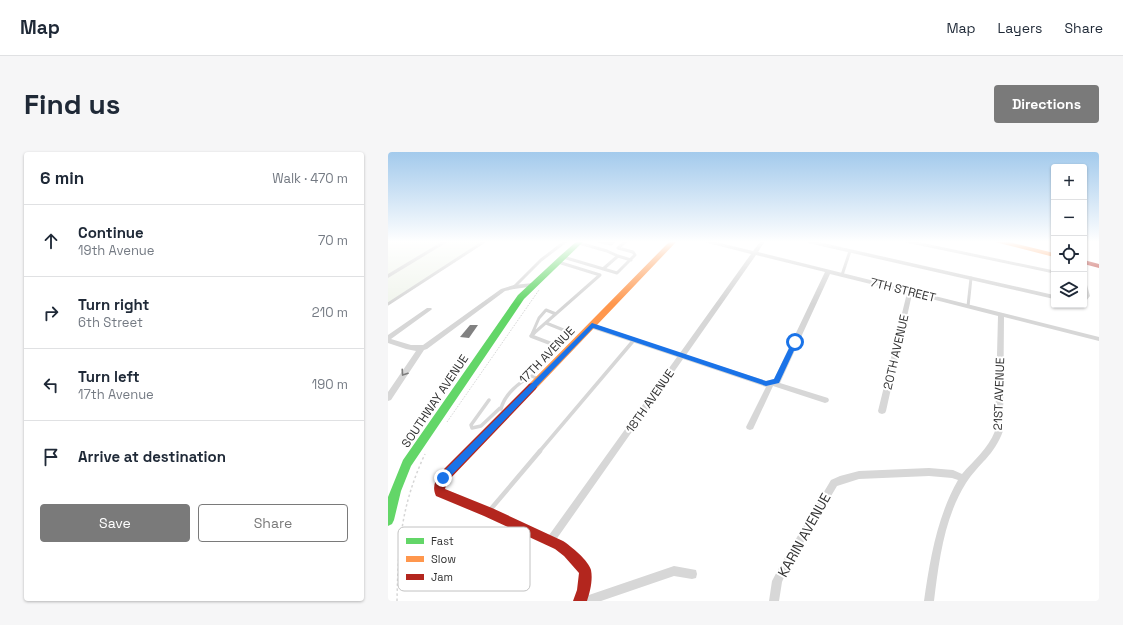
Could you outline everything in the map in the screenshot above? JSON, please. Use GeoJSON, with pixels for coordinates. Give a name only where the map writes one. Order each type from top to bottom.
{"type":"FeatureCollection","features":[{"type":"Feature","properties":{"kind":"street"},"geometry":{"type":"LineString","coordinates":[[388,276],[411,262]]}},
{"type":"Feature","properties":{"kind":"street","name":"SOUTHWAY AVENUE"},"geometry":{"type":"LineString","coordinates":[[388,520],[394,491],[407,463],[504,323],[557,262]]}},
{"type":"Feature","properties":{"kind":"street","name":"17TH AVENUE"},"geometry":{"type":"LineString","coordinates":[[488,512],[440,492],[439,486],[443,478],[504,410],[540,379],[654,262]]}},
{"type":"Feature","properties":{"kind":"street","name":"18TH AVENUE"},"geometry":{"type":"LineString","coordinates":[[550,541],[749,262]]}},
{"type":"Feature","properties":{"kind":"street","name":"7TH STREET"},"geometry":{"type":"LineString","coordinates":[[789,262],[1099,339]]}},
{"type":"Feature","properties":{"kind":"street"},"geometry":{"type":"LineString","coordinates":[[899,262],[1051,296]]}},
{"type":"Feature","properties":{"kind":"street"},"geometry":{"type":"LineString","coordinates":[[1087,263],[1099,266]]}},
{"type":"Feature","properties":{"kind":"street"},"geometry":{"type":"LineString","coordinates":[[592,326],[766,384],[771,383],[777,381],[828,272]]}},
{"type":"Feature","properties":{"kind":"street"},"geometry":{"type":"LineString","coordinates":[[388,398],[421,349],[430,344],[498,293],[514,287],[536,287]]}},
{"type":"Feature","properties":{"kind":"street","name":"20TH AVENUE"},"geometry":{"type":"LineString","coordinates":[[882,411],[910,292]]}},
{"type":"Feature","properties":{"kind":"street"},"geometry":{"type":"LineString","coordinates":[[421,349],[406,348],[388,339],[429,309]]}},
{"type":"Feature","properties":{"kind":"street","name":"21ST AVENUE"},"geometry":{"type":"LineString","coordinates":[[929,601],[936,552],[943,526],[964,479],[992,446],[999,431],[1001,314]]}},
{"type":"Feature","properties":{"kind":"street"},"geometry":{"type":"LineString","coordinates":[[771,383],[825,400]]}},
{"type":"Feature","properties":{"kind":"street"},"geometry":{"type":"LineString","coordinates":[[750,427],[771,383]]}},
{"type":"Feature","properties":{"kind":"street","name":"KARIN AVENUE"},"geometry":{"type":"LineString","coordinates":[[774,601],[778,581],[784,567],[834,483],[852,475],[929,472],[953,474],[964,479]]}},
{"type":"Feature","properties":{"kind":"street"},"geometry":{"type":"LineString","coordinates":[[488,512],[520,527]]}},
{"type":"Feature","properties":{"kind":"street"},"geometry":{"type":"LineString","coordinates":[[530,532],[568,552],[585,571],[584,590],[580,601]]}},
{"type":"Feature","properties":{"kind":"street"},"geometry":{"type":"LineString","coordinates":[[586,601],[674,571],[692,574]]}},
{"type":"Feature","properties":{"kind":"lane"},"geometry":{"type":"LineString","coordinates":[[388,304],[453,262]]}},
{"type":"Feature","properties":{"kind":"lane"},"geometry":{"type":"LineString","coordinates":[[514,287],[539,262]]}},
{"type":"Feature","properties":{"kind":"lane"},"geometry":{"type":"LineString","coordinates":[[531,336],[600,275],[567,262]]}},
{"type":"Feature","properties":{"kind":"lane"},"geometry":{"type":"LineString","coordinates":[[572,262],[617,273],[629,262]]}},
{"type":"Feature","properties":{"kind":"lane"},"geometry":{"type":"LineString","coordinates":[[603,269],[611,262]]}},
{"type":"Feature","properties":{"kind":"lane"},"geometry":{"type":"LineString","coordinates":[[842,275],[846,262]]}},
{"type":"Feature","properties":{"kind":"lane"},"geometry":{"type":"LineString","coordinates":[[1006,262],[1051,271]]}},
{"type":"Feature","properties":{"kind":"lane"},"geometry":{"type":"LineString","coordinates":[[968,306],[971,278]]}},
{"type":"Feature","properties":{"kind":"lane"},"geometry":{"type":"LineString","coordinates":[[531,336],[535,324],[546,310],[556,314]]}},
{"type":"Feature","properties":{"kind":"lane"},"geometry":{"type":"LineString","coordinates":[[531,336],[552,344],[566,331],[546,323]]}},
{"type":"Feature","properties":{"kind":"lane"},"geometry":{"type":"LineString","coordinates":[[488,512],[634,340]]}},
{"type":"Feature","properties":{"kind":"lane"},"geometry":{"type":"LineString","coordinates":[[489,400],[471,425],[472,428],[481,426],[504,410]]}},
{"type":"Feature","properties":{"kind":"path"},"geometry":{"type":"LineString","coordinates":[[447,422],[536,287]]}},
{"type":"Feature","properties":{"kind":"path"},"geometry":{"type":"LineString","coordinates":[[402,527],[406,502],[416,473],[428,448]]}},
{"type":"Feature","properties":{"kind":"path"},"geometry":{"type":"LineString","coordinates":[[397,601],[398,551]]}},
{"type":"Feature","properties":{"kind":"shaded area"},"geometry":{"type":"Polygon","coordinates":[[[388,262],[453,262],[388,305],[388,262]]]}},
{"type":"Feature","properties":{"kind":"building"},"geometry":{"type":"Polygon","coordinates":[[[470,325],[478,325],[469,338],[460,337],[470,325]]]}},
{"type":"Feature","properties":{"kind":"traffic: fast"},"geometry":{"type":"LineString","coordinates":[[388,520],[395,491],[407,463],[521,297],[557,262]]}},
{"type":"Feature","properties":{"kind":"traffic: slow"},"geometry":{"type":"LineString","coordinates":[[532,387],[654,262]]}},
{"type":"Feature","properties":{"kind":"traffic: jam"},"geometry":{"type":"LineString","coordinates":[[1087,263],[1099,266]]}},
{"type":"Feature","properties":{"kind":"traffic: jam"},"geometry":{"type":"LineString","coordinates":[[520,527],[440,492],[439,486],[443,478],[532,387]]}},
{"type":"Feature","properties":{"kind":"traffic: jam"},"geometry":{"type":"LineString","coordinates":[[530,532],[559,545],[568,552],[585,571],[584,590],[580,601]]}},
{"type":"Feature","properties":{"kind":"route"},"geometry":{"type":"LineString","coordinates":[[443,478],[592,326],[766,384],[777,381],[795,342]]}}]}
